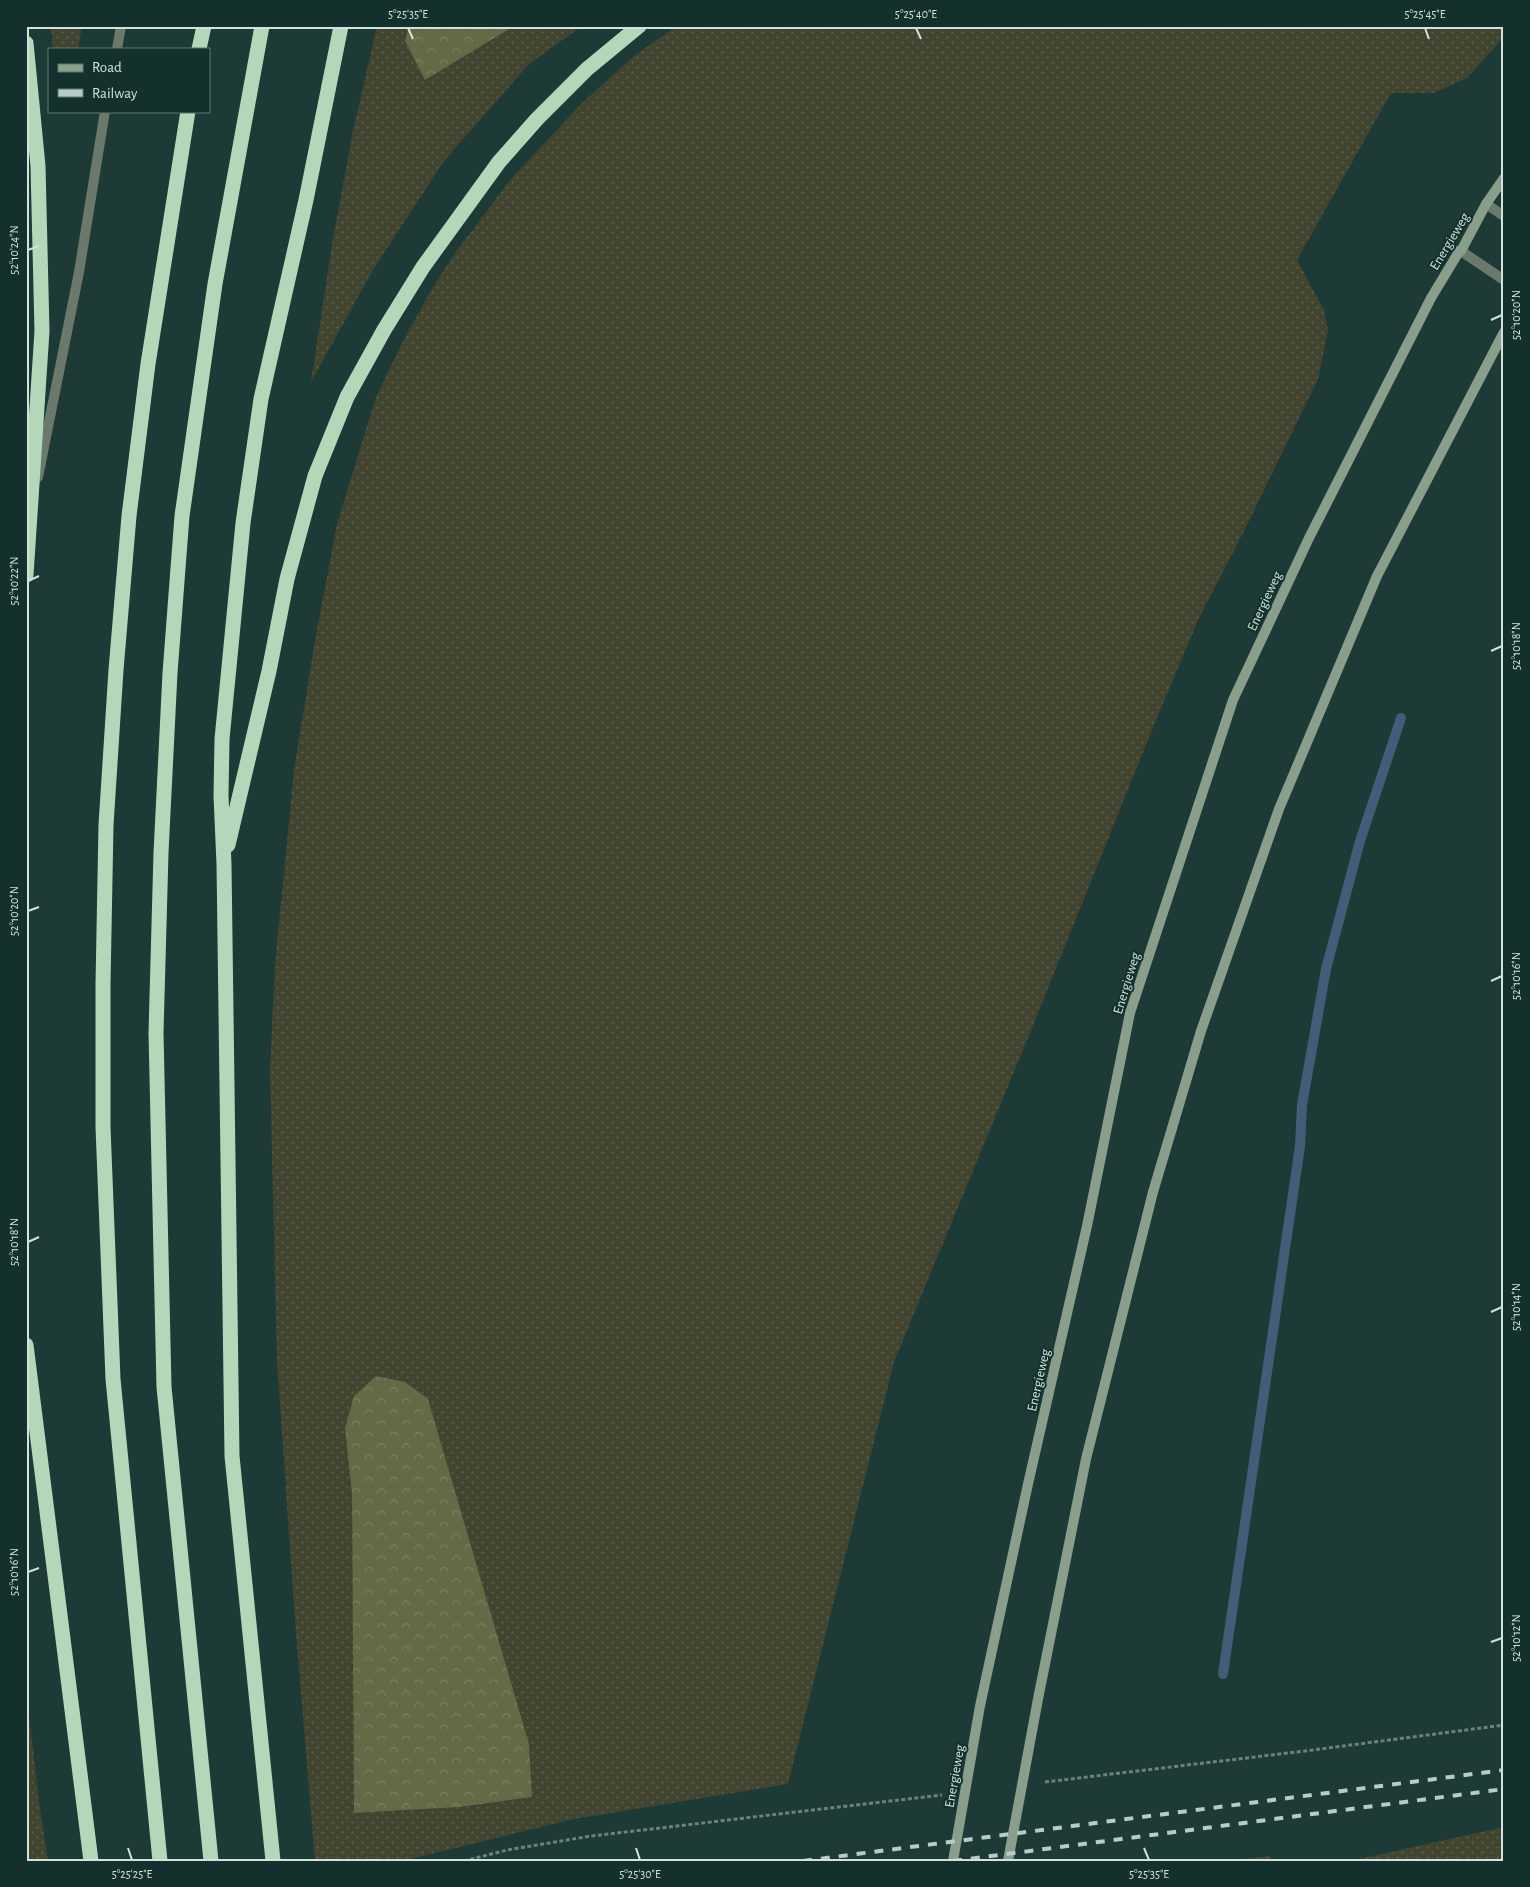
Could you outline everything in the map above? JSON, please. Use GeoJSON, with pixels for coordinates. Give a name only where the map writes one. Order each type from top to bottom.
{"type":"FeatureCollection","features":[{"type":"Feature","properties":{"kind":"highway"},"geometry":{"type":"LineString","coordinates":[[196,26],[197,48]]}},
{"type":"Feature","properties":{"kind":"highway"},"geometry":{"type":"LineString","coordinates":[[197,48],[204,26]]}},
{"type":"Feature","properties":{"kind":"highway"},"geometry":{"type":"LineString","coordinates":[[211,1861],[164,1387],[156,1042],[157,995],[170,673],[182,516],[215,284],[262,26]]}},
{"type":"Feature","properties":{"kind":"highway"},"geometry":{"type":"LineString","coordinates":[[273,1861],[232,1456],[224,864],[221,796],[222,739],[243,524],[261,399],[306,200],[341,26]]}},
{"type":"Feature","properties":{"kind":"highway"},"geometry":{"type":"LineString","coordinates":[[224,864],[270,672],[287,579],[315,476],[347,397],[384,330],[423,267],[499,162],[537,119],[587,69],[639,26]]}},
{"type":"Feature","properties":{"kind":"highway"},"geometry":{"type":"LineString","coordinates":[[26,43],[38,166],[42,331],[26,575]]}},
{"type":"Feature","properties":{"kind":"highway"},"geometry":{"type":"LineString","coordinates":[[160,1861],[113,1379],[104,1127],[103,974],[106,825],[116,670],[129,516],[148,364],[188,112]]}},
{"type":"Feature","properties":{"kind":"highway"},"geometry":{"type":"LineString","coordinates":[[26,1345],[91,1861]]}},
{"type":"Feature","properties":{"kind":"main road","name":"Energieweg"},"geometry":{"type":"LineString","coordinates":[[953,1861],[980,1706],[1028,1484],[1088,1226],[1130,1013],[1142,975],[1233,700],[1309,538],[1386,384],[1431,298],[1461,251],[1486,204],[1504,178]]}},
{"type":"Feature","properties":{"kind":"main road"},"geometry":{"type":"LineString","coordinates":[[1008,1861],[1038,1698],[1086,1459],[1153,1192],[1201,1031],[1279,809],[1377,576],[1504,332]]}},
{"type":"Feature","properties":{"kind":"street"},"geometry":{"type":"LineString","coordinates":[[117,48],[121,26]]}},
{"type":"Feature","properties":{"kind":"street"},"geometry":{"type":"LineString","coordinates":[[30,520],[79,272],[105,112]]}},
{"type":"Feature","properties":{"kind":"street"},"geometry":{"type":"LineString","coordinates":[[1486,204],[1504,216]]}},
{"type":"Feature","properties":{"kind":"street"},"geometry":{"type":"LineString","coordinates":[[1461,251],[1504,280]]}},
{"type":"Feature","properties":{"kind":"green space"},"geometry":{"type":"Polygon","coordinates":[[[51,26],[82,26],[78,48],[53,48],[51,26]]]}},
{"type":"Feature","properties":{"kind":"green space"},"geometry":{"type":"Polygon","coordinates":[[[377,26],[409,26],[405,41],[426,79],[514,26],[582,26],[529,64],[444,161],[373,270],[311,382],[333,238],[353,131],[377,26]]]}},
{"type":"Feature","properties":{"kind":"green space"},"geometry":{"type":"Polygon","coordinates":[[[409,26],[514,26],[425,80],[405,41],[409,26]]]}},
{"type":"Feature","properties":{"kind":"green space"},"geometry":{"type":"Polygon","coordinates":[[[677,26],[1504,26],[1504,37],[1467,78],[1434,93],[1391,93],[1297,260],[1324,310],[1328,330],[1318,379],[1246,527],[1199,618],[894,1362],[788,1784],[574,1819],[402,1861],[315,1861],[295,1621],[277,1361],[270,1070],[275,964],[294,770],[314,646],[337,524],[376,397],[401,345],[433,287],[455,253],[510,180],[582,103],[634,56],[677,26]],[[428,1399],[345,1428],[352,1495],[354,1813],[460,1807],[531,1797],[529,1744],[428,1399]]]}},
{"type":"Feature","properties":{"kind":"green space"},"geometry":{"type":"Polygon","coordinates":[[[376,1376],[405,1382],[428,1399],[529,1744],[532,1797],[460,1807],[354,1813],[352,1495],[345,1428],[354,1396],[376,1376]]]}},
{"type":"Feature","properties":{"kind":"green space"},"geometry":{"type":"Polygon","coordinates":[[[26,1689],[39,1802],[48,1861],[26,1861],[26,1689]]]}},
{"type":"Feature","properties":{"kind":"green space"},"geometry":{"type":"Polygon","coordinates":[[[1504,1827],[1504,1861],[1350,1861],[1504,1827]]]}},
{"type":"Feature","properties":{"kind":"green space"},"geometry":{"type":"Polygon","coordinates":[[[1271,1856],[1270,1861],[1226,1861],[1271,1856]]]}},
{"type":"Feature","properties":{"kind":"waterway"},"geometry":{"type":"LineString","coordinates":[[1223,1674],[1300,1146],[1302,1105],[1326,969],[1360,841],[1401,718]]}},
{"type":"Feature","properties":{"kind":"railway"},"geometry":{"type":"LineString","coordinates":[[803,1861],[1504,1770]]}},
{"type":"Feature","properties":{"kind":"railway"},"geometry":{"type":"LineString","coordinates":[[953,1861],[1504,1789]]}}]}
